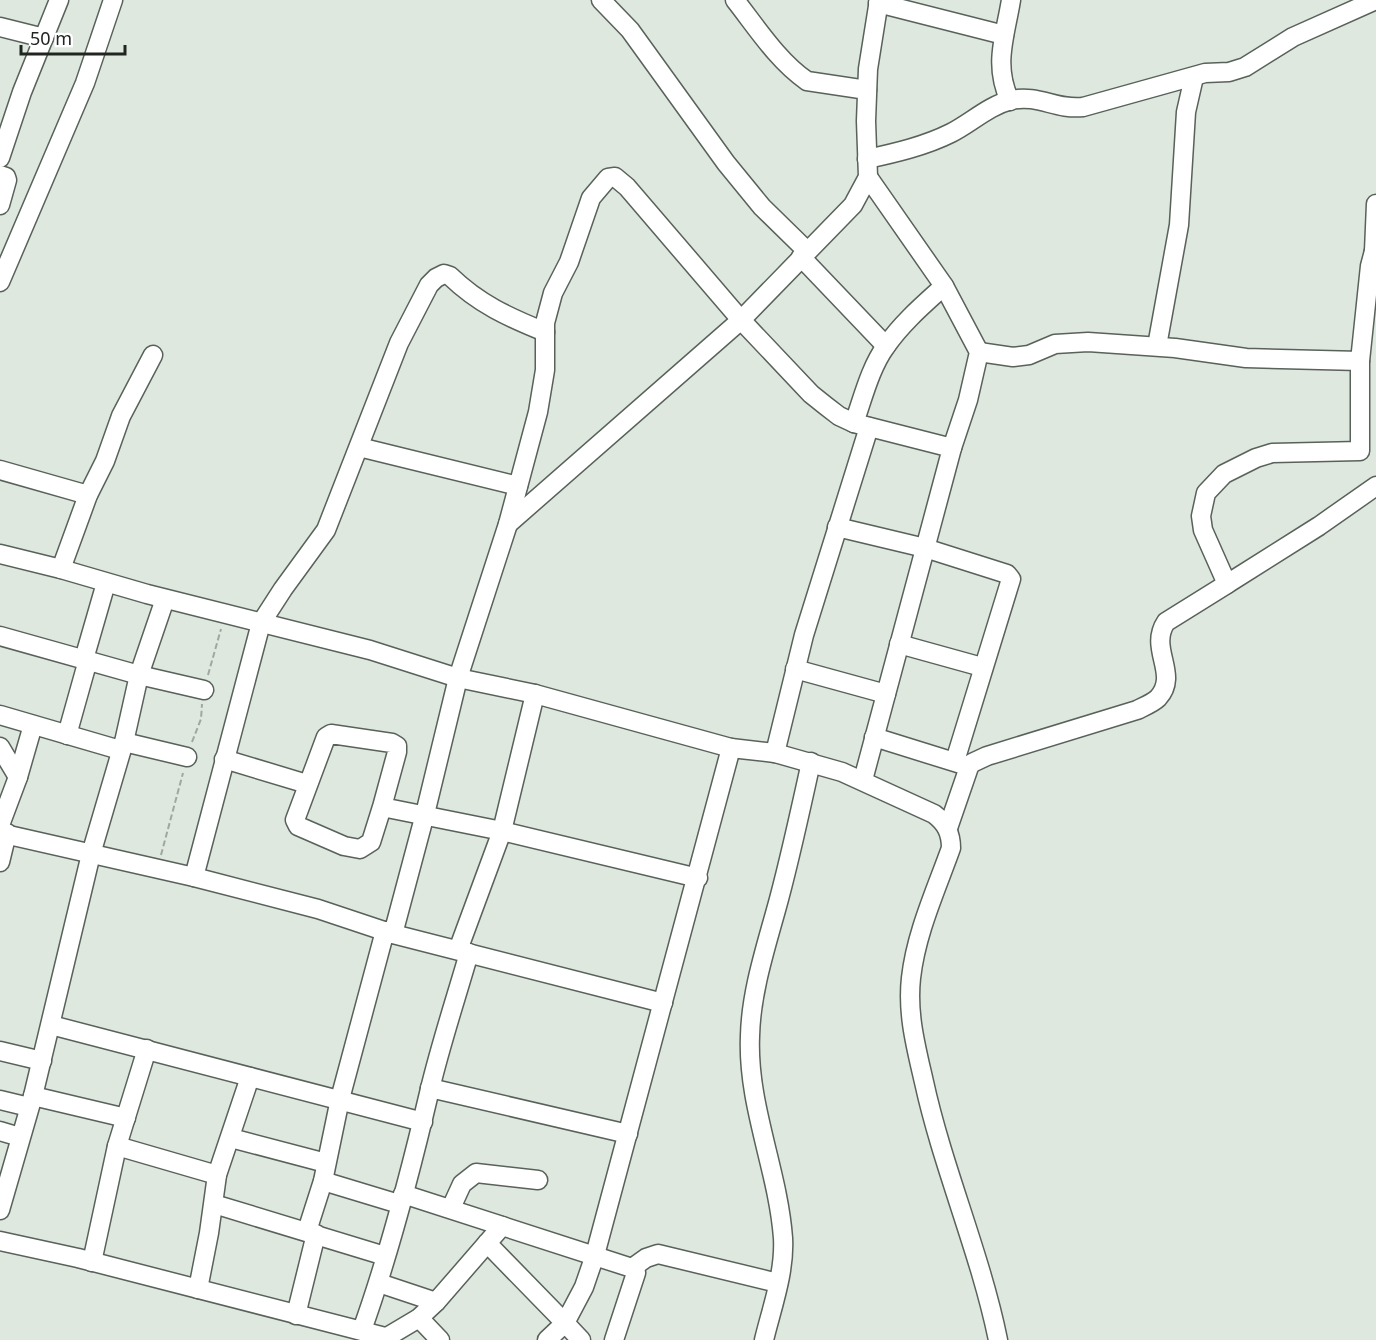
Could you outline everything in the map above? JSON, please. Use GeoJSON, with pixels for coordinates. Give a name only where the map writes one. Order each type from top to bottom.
{"type":"FeatureCollection","features":[{"type":"Feature","properties":{"kind":"street"},"geometry":{"type":"LineString","coordinates":[[0,158],[8,110],[44,38],[59,0]]}},
{"type":"Feature","properties":{"kind":"street"},"geometry":{"type":"LineString","coordinates":[[0,282],[85,83],[113,0]]}},
{"type":"Feature","properties":{"kind":"street"},"geometry":{"type":"LineString","coordinates":[[735,0],[773,49],[799,76],[807,81],[867,90]]}},
{"type":"Feature","properties":{"kind":"street"},"geometry":{"type":"LineString","coordinates":[[1010,101],[1000,70],[1011,0]]}},
{"type":"Feature","properties":{"kind":"street"},"geometry":{"type":"LineString","coordinates":[[868,168],[951,133],[994,107],[1010,101],[1026,98],[1070,108],[1083,107],[1194,76],[1229,72],[1245,67],[1293,37],[1376,0]]}},
{"type":"Feature","properties":{"kind":"street"},"geometry":{"type":"LineString","coordinates":[[508,524],[741,320],[853,205],[868,168],[868,69],[878,2],[1004,35]]}},
{"type":"Feature","properties":{"kind":"street"},"geometry":{"type":"LineString","coordinates":[[610,3],[726,163],[762,207],[886,346]]}},
{"type":"Feature","properties":{"kind":"street"},"geometry":{"type":"LineString","coordinates":[[0,27],[44,38]]}},
{"type":"Feature","properties":{"kind":"street"},"geometry":{"type":"LineString","coordinates":[[1157,346],[1179,225],[1186,112],[1194,76]]}},
{"type":"Feature","properties":{"kind":"street"},"geometry":{"type":"LineString","coordinates":[[863,780],[952,448],[968,400],[979,352],[944,286],[868,168]]}},
{"type":"Feature","properties":{"kind":"street"},"geometry":{"type":"LineString","coordinates":[[0,175],[8,180],[0,206]]}},
{"type":"Feature","properties":{"kind":"street"},"geometry":{"type":"LineString","coordinates":[[296,1315],[340,1099],[425,814],[458,678],[508,524],[540,401],[545,370],[545,323],[552,293],[569,262],[591,198],[608,178],[615,177],[627,187],[741,320],[811,394],[839,416],[862,425],[952,448]]}},
{"type":"Feature","properties":{"kind":"street"},"geometry":{"type":"LineString","coordinates":[[1227,584],[1203,530],[1201,516],[1206,493],[1224,474],[1256,458],[1272,453],[1368,454],[1360,361],[1370,266],[1375,251],[1376,204]]}},
{"type":"Feature","properties":{"kind":"street"},"geometry":{"type":"LineString","coordinates":[[194,877],[261,623],[326,530],[399,343],[429,285],[444,274],[450,276],[483,304],[511,319],[545,332]]}},
{"type":"Feature","properties":{"kind":"street"},"geometry":{"type":"LineString","coordinates":[[775,753],[795,669],[837,527],[875,365],[886,346],[905,323],[944,286]]}},
{"type":"Feature","properties":{"kind":"street"},"geometry":{"type":"LineString","coordinates":[[979,352],[1012,357],[1029,355],[1055,344],[1088,342],[1157,346],[1246,358],[1360,361]]}},
{"type":"Feature","properties":{"kind":"street"},"geometry":{"type":"LineString","coordinates":[[61,569],[88,495],[105,461],[121,416],[153,355]]}},
{"type":"Feature","properties":{"kind":"street"},"geometry":{"type":"LineString","coordinates":[[359,447],[518,486]]}},
{"type":"Feature","properties":{"kind":"street"},"geometry":{"type":"LineString","coordinates":[[0,470],[88,495]]}},
{"type":"Feature","properties":{"kind":"street"},"geometry":{"type":"LineString","coordinates":[[874,737],[962,764],[972,763],[987,756],[1137,710],[1157,699],[1162,690],[1167,673],[1158,638],[1166,622],[1319,526],[1376,486]]}},
{"type":"Feature","properties":{"kind":"street"},"geometry":{"type":"LineString","coordinates":[[837,527],[925,548],[1010,576],[1011,579],[982,667],[948,828]]}},
{"type":"Feature","properties":{"kind":"street"},"geometry":{"type":"LineString","coordinates":[[0,554],[370,650],[458,678],[535,694],[731,748],[775,753],[812,762],[863,780],[942,820],[948,828],[951,848],[917,944],[911,981],[911,1015],[914,1041],[931,1116],[978,1261],[998,1340]]}},
{"type":"Feature","properties":{"kind":"street"},"geometry":{"type":"LineString","coordinates":[[67,735],[106,583]]}},
{"type":"Feature","properties":{"kind":"street"},"geometry":{"type":"LineString","coordinates":[[0,1210],[42,1061],[91,854],[122,746],[139,675],[165,598]]}},
{"type":"Feature","properties":{"kind":"street"},"geometry":{"type":"LineString","coordinates":[[0,636],[139,675],[204,690]]}},
{"type":"Feature","properties":{"kind":"street"},"geometry":{"type":"LineString","coordinates":[[899,644],[982,667]]}},
{"type":"Feature","properties":{"kind":"street"},"geometry":{"type":"LineString","coordinates":[[795,669],[886,694]]}},
{"type":"Feature","properties":{"kind":"street"},"geometry":{"type":"LineString","coordinates":[[362,1330],[379,1283],[423,1122],[464,951],[502,831],[535,694]]}},
{"type":"Feature","properties":{"kind":"street"},"geometry":{"type":"LineString","coordinates":[[0,715],[67,735],[187,757]]}},
{"type":"Feature","properties":{"kind":"street"},"geometry":{"type":"LineString","coordinates":[[0,862],[2,831],[33,725]]}},
{"type":"Feature","properties":{"kind":"street"},"geometry":{"type":"LineString","coordinates":[[331,734],[392,743],[397,746],[398,752],[371,842],[360,849],[344,846],[298,826],[296,820],[307,784],[323,742],[331,734]]}},
{"type":"Feature","properties":{"kind":"street"},"geometry":{"type":"LineString","coordinates":[[0,747],[18,777]]}},
{"type":"Feature","properties":{"kind":"street"},"geometry":{"type":"LineString","coordinates":[[547,1340],[565,1323],[584,1287],[595,1256],[731,748]]}},
{"type":"Feature","properties":{"kind":"street"},"geometry":{"type":"LineString","coordinates":[[224,759],[307,784]]}},
{"type":"Feature","properties":{"kind":"street"},"geometry":{"type":"LineString","coordinates":[[764,1340],[783,1264],[783,1237],[751,1072],[750,1036],[760,967],[812,762]]}},
{"type":"Feature","properties":{"kind":"street"},"geometry":{"type":"LineString","coordinates":[[382,807],[502,831],[698,878]]}},
{"type":"Feature","properties":{"kind":"street"},"geometry":{"type":"LineString","coordinates":[[2,831],[318,909],[389,932],[663,1003]]}},
{"type":"Feature","properties":{"kind":"street"},"geometry":{"type":"LineString","coordinates":[[51,1025],[423,1122]]}},
{"type":"Feature","properties":{"kind":"street"},"geometry":{"type":"LineString","coordinates":[[92,1262],[117,1146],[147,1049]]}},
{"type":"Feature","properties":{"kind":"street"},"geometry":{"type":"LineString","coordinates":[[0,1051],[42,1061]]}},
{"type":"Feature","properties":{"kind":"street"},"geometry":{"type":"LineString","coordinates":[[198,1289],[214,1204],[217,1175],[250,1077]]}},
{"type":"Feature","properties":{"kind":"street"},"geometry":{"type":"LineString","coordinates":[[430,1088],[628,1134]]}},
{"type":"Feature","properties":{"kind":"street"},"geometry":{"type":"LineString","coordinates":[[0,1100],[31,1101],[126,1118]]}},
{"type":"Feature","properties":{"kind":"street"},"geometry":{"type":"LineString","coordinates":[[0,1131],[20,1137]]}},
{"type":"Feature","properties":{"kind":"street"},"geometry":{"type":"LineString","coordinates":[[231,1138],[401,1199],[451,1208],[632,1268],[636,1273],[614,1340]]}},
{"type":"Feature","properties":{"kind":"street"},"geometry":{"type":"LineString","coordinates":[[117,1146],[217,1175]]}},
{"type":"Feature","properties":{"kind":"street"},"geometry":{"type":"LineString","coordinates":[[451,1208],[462,1184],[476,1173],[538,1180]]}},
{"type":"Feature","properties":{"kind":"street"},"geometry":{"type":"LineString","coordinates":[[214,1204],[385,1256]]}},
{"type":"Feature","properties":{"kind":"street"},"geometry":{"type":"LineString","coordinates":[[0,1241],[362,1330],[383,1338],[419,1318],[436,1302],[502,1226]]}},
{"type":"Feature","properties":{"kind":"street"},"geometry":{"type":"LineString","coordinates":[[487,1243],[581,1340]]}},
{"type":"Feature","properties":{"kind":"street"},"geometry":{"type":"LineString","coordinates":[[632,1268],[646,1258],[658,1254],[778,1282]]}},
{"type":"Feature","properties":{"kind":"street"},"geometry":{"type":"LineString","coordinates":[[379,1283],[436,1302]]}},
{"type":"Feature","properties":{"kind":"street"},"geometry":{"type":"LineString","coordinates":[[419,1318],[440,1340]]}}]}
